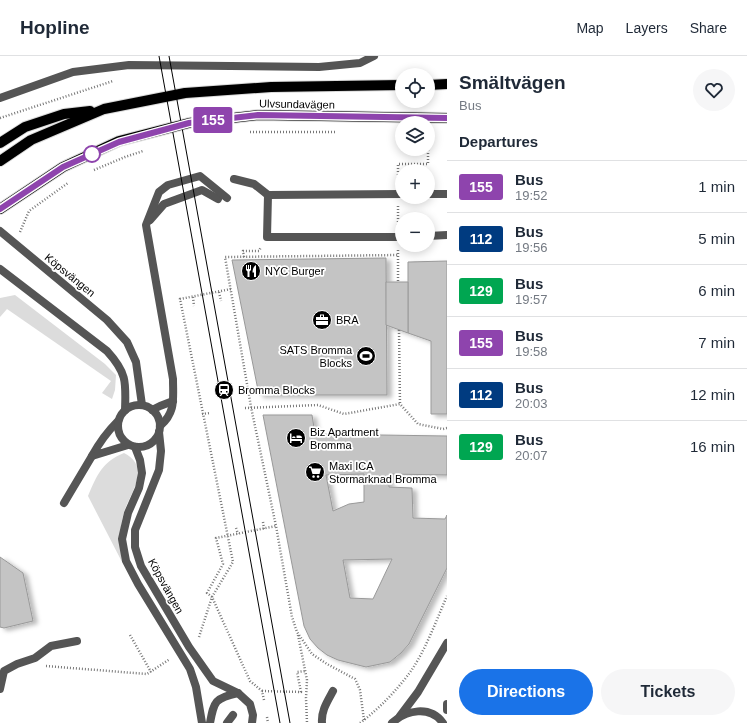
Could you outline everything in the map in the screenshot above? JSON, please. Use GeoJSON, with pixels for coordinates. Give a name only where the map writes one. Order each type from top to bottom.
{"type":"FeatureCollection","features":[{"type":"Feature","properties":{"kind":"main road"},"geometry":{"type":"LineString","coordinates":[[435,85],[447,84]]}},
{"type":"Feature","properties":{"kind":"main road","name":"Ulvsundavägen"},"geometry":{"type":"LineString","coordinates":[[0,160],[31,140],[104,109],[185,93],[271,87],[395,85]]}},
{"type":"Feature","properties":{"kind":"main road"},"geometry":{"type":"LineString","coordinates":[[0,143],[25,127],[64,114],[104,109]]}},
{"type":"Feature","properties":{"kind":"main road","name":"Ulvsundavägen"},"geometry":{"type":"LineString","coordinates":[[0,209],[63,167],[119,142],[189,123],[258,115],[447,118]]}},
{"type":"Feature","properties":{"kind":"street"},"geometry":{"type":"LineString","coordinates":[[0,98],[73,72],[129,65],[319,67],[360,63],[374,56]]}},
{"type":"Feature","properties":{"kind":"street"},"geometry":{"type":"LineString","coordinates":[[92,456],[132,446],[141,447],[153,442],[171,411],[173,402],[173,379],[146,225],[159,192],[168,185],[200,176],[227,198]]}},
{"type":"Feature","properties":{"kind":"street"},"geometry":{"type":"LineString","coordinates":[[234,179],[254,184],[268,195],[395,194]]}},
{"type":"Feature","properties":{"kind":"street"},"geometry":{"type":"LineString","coordinates":[[146,225],[164,204],[202,190],[218,199]]}},
{"type":"Feature","properties":{"kind":"street"},"geometry":{"type":"LineString","coordinates":[[435,194],[447,194]]}},
{"type":"Feature","properties":{"kind":"street"},"geometry":{"type":"LineString","coordinates":[[268,195],[267,237],[395,237]]}},
{"type":"Feature","properties":{"kind":"street","name":"Köpsvängen"},"geometry":{"type":"LineString","coordinates":[[0,231],[108,320],[127,342],[136,362],[142,406]]}},
{"type":"Feature","properties":{"kind":"street"},"geometry":{"type":"LineString","coordinates":[[435,236],[447,235]]}},
{"type":"Feature","properties":{"kind":"street"},"geometry":{"type":"LineString","coordinates":[[0,269],[111,355],[118,363],[126,381],[125,410]]}},
{"type":"Feature","properties":{"kind":"street"},"geometry":{"type":"LineString","coordinates":[[64,503],[99,444],[125,410],[130,407],[142,406],[152,410],[173,402]]}},
{"type":"Feature","properties":{"kind":"street","name":"Köpsvängen"},"geometry":{"type":"LineString","coordinates":[[152,410],[159,420],[161,452],[160,470],[135,530],[135,547],[141,566],[189,647],[213,681],[238,694],[250,704],[253,715],[252,723]]}},
{"type":"Feature","properties":{"kind":"street","name":"Köpsvängen"},"geometry":{"type":"LineString","coordinates":[[118,421],[120,436],[132,446],[140,460],[142,473],[139,488],[128,513],[122,539],[126,561],[138,584],[190,669],[196,687],[202,723]]}},
{"type":"Feature","properties":{"kind":"street"},"geometry":{"type":"LineString","coordinates":[[0,689],[4,671],[17,664],[35,658],[51,646],[77,641]]}},
{"type":"Feature","properties":{"kind":"street"},"geometry":{"type":"LineString","coordinates":[[392,723],[400,716],[418,692],[447,643]]}},
{"type":"Feature","properties":{"kind":"street"},"geometry":{"type":"LineString","coordinates":[[322,723],[325,705],[334,691]]}},
{"type":"Feature","properties":{"kind":"street"},"geometry":{"type":"LineString","coordinates":[[210,723],[213,706],[223,697],[238,694]]}},
{"type":"Feature","properties":{"kind":"street"},"geometry":{"type":"LineString","coordinates":[[447,704],[447,710]]}},
{"type":"Feature","properties":{"kind":"street"},"geometry":{"type":"LineString","coordinates":[[400,716],[410,712],[421,711],[432,714],[443,723]]}},
{"type":"Feature","properties":{"kind":"street"},"geometry":{"type":"LineString","coordinates":[[227,723],[233,715],[235,723]]}},
{"type":"Feature","properties":{"kind":"path"},"geometry":{"type":"LineString","coordinates":[[0,118],[114,81],[129,65]]}},
{"type":"Feature","properties":{"kind":"path"},"geometry":{"type":"LineString","coordinates":[[249,132],[341,132]]}},
{"type":"Feature","properties":{"kind":"path"},"geometry":{"type":"LineString","coordinates":[[92,171],[125,157],[147,150]]}},
{"type":"Feature","properties":{"kind":"path"},"geometry":{"type":"LineString","coordinates":[[12,241],[22,230],[29,211],[72,180]]}},
{"type":"Feature","properties":{"kind":"path"},"geometry":{"type":"LineString","coordinates":[[244,257],[243,251],[259,251]]}},
{"type":"Feature","properties":{"kind":"path"},"geometry":{"type":"LineString","coordinates":[[398,252],[398,282]]}},
{"type":"Feature","properties":{"kind":"path"},"geometry":{"type":"LineString","coordinates":[[307,723],[306,671],[292,617],[276,526],[251,407],[225,258],[398,255]]}},
{"type":"Feature","properties":{"kind":"path"},"geometry":{"type":"LineString","coordinates":[[189,647],[197,642],[212,597],[233,562],[226,536],[180,299],[231,289]]}},
{"type":"Feature","properties":{"kind":"path"},"geometry":{"type":"LineString","coordinates":[[219,292],[221,301]]}},
{"type":"Feature","properties":{"kind":"path"},"geometry":{"type":"LineString","coordinates":[[193,297],[194,306]]}},
{"type":"Feature","properties":{"kind":"path"},"geometry":{"type":"LineString","coordinates":[[399,330],[400,404],[418,424],[443,429],[447,428]]}},
{"type":"Feature","properties":{"kind":"path"},"geometry":{"type":"LineString","coordinates":[[245,408],[318,405],[344,414],[400,404]]}},
{"type":"Feature","properties":{"kind":"path"},"geometry":{"type":"LineString","coordinates":[[202,414],[210,413]]}},
{"type":"Feature","properties":{"kind":"path"},"geometry":{"type":"LineString","coordinates":[[263,522],[264,529]]}},
{"type":"Feature","properties":{"kind":"path"},"geometry":{"type":"LineString","coordinates":[[265,704],[262,691],[250,681],[212,597],[207,592],[223,564],[216,538],[276,526]]}},
{"type":"Feature","properties":{"kind":"path"},"geometry":{"type":"LineString","coordinates":[[236,528],[238,534]]}},
{"type":"Feature","properties":{"kind":"path"},"geometry":{"type":"LineString","coordinates":[[360,723],[383,703],[411,670],[447,596]]}},
{"type":"Feature","properties":{"kind":"path"},"geometry":{"type":"LineString","coordinates":[[297,632],[312,654],[355,679],[360,690],[364,720]]}},
{"type":"Feature","properties":{"kind":"path"},"geometry":{"type":"LineString","coordinates":[[130,635],[151,672]]}},
{"type":"Feature","properties":{"kind":"path"},"geometry":{"type":"LineString","coordinates":[[17,664],[147,674],[181,652]]}},
{"type":"Feature","properties":{"kind":"path"},"geometry":{"type":"LineString","coordinates":[[262,691],[301,692],[297,672],[306,671]]}},
{"type":"Feature","properties":{"kind":"path"},"geometry":{"type":"LineString","coordinates":[[266,710],[268,723]]}},
{"type":"Feature","properties":{"kind":"shaded area"},"geometry":{"type":"Polygon","coordinates":[[[15,295],[105,364],[116,375],[115,390],[112,399],[102,393],[111,381],[7,309],[0,317],[0,298],[15,295]]]}},
{"type":"Feature","properties":{"kind":"shaded area"},"geometry":{"type":"Polygon","coordinates":[[[124,453],[137,465],[138,473],[137,481],[122,518],[120,537],[122,562],[88,496],[94,482],[105,465],[124,453]]]}},
{"type":"Feature","properties":{"kind":"building"},"geometry":{"type":"Polygon","coordinates":[[[386,258],[387,395],[259,395],[232,260],[386,258]]]}},
{"type":"Feature","properties":{"kind":"building"},"geometry":{"type":"Polygon","coordinates":[[[447,261],[447,414],[431,414],[431,341],[408,333],[408,262],[447,261]]]}},
{"type":"Feature","properties":{"kind":"building"},"geometry":{"type":"Polygon","coordinates":[[[386,282],[408,282],[408,333],[386,325],[386,282]]]}},
{"type":"Feature","properties":{"kind":"building"},"geometry":{"type":"Polygon","coordinates":[[[263,415],[312,415],[315,434],[447,436],[447,475],[389,474],[389,487],[412,488],[413,518],[445,519],[447,515],[447,568],[409,644],[390,662],[366,667],[338,660],[327,655],[310,639],[304,626],[263,415]],[[364,474],[326,475],[333,511],[349,504],[364,502],[364,474]],[[392,559],[343,560],[350,598],[373,599],[392,559]]]}},
{"type":"Feature","properties":{"kind":"building"},"geometry":{"type":"Polygon","coordinates":[[[0,557],[23,573],[33,621],[4,628],[0,627],[0,557]]]}},
{"type":"Feature","properties":{"kind":"tram line"},"geometry":{"type":"LineString","coordinates":[[159,56],[280,723]]}},
{"type":"Feature","properties":{"kind":"tram line"},"geometry":{"type":"LineString","coordinates":[[169,56],[290,723]]}},
{"type":"Feature","properties":{"kind":"bus line","name":"155"},"geometry":{"type":"LineString","coordinates":[[0,209],[63,167],[119,142],[189,123],[258,115],[447,118]]}},
{"type":"Feature","properties":{"kind":"place","name":"NYC Burger"},"geometry":{"type":"Point","coordinates":[251,271]}},
{"type":"Feature","properties":{"kind":"place","name":"BRA"},"geometry":{"type":"Point","coordinates":[322,320]}},
{"type":"Feature","properties":{"kind":"place","name":"SATS Bromma Blocks"},"geometry":{"type":"Point","coordinates":[366,356]}},
{"type":"Feature","properties":{"kind":"place","name":"Bromma Blocks"},"geometry":{"type":"Point","coordinates":[224,390]}},
{"type":"Feature","properties":{"kind":"place","name":"Biz Apartment Bromma"},"geometry":{"type":"Point","coordinates":[296,438]}},
{"type":"Feature","properties":{"kind":"place","name":"Maxi ICA Stormarknad Bromma"},"geometry":{"type":"Point","coordinates":[315,472]}}]}
